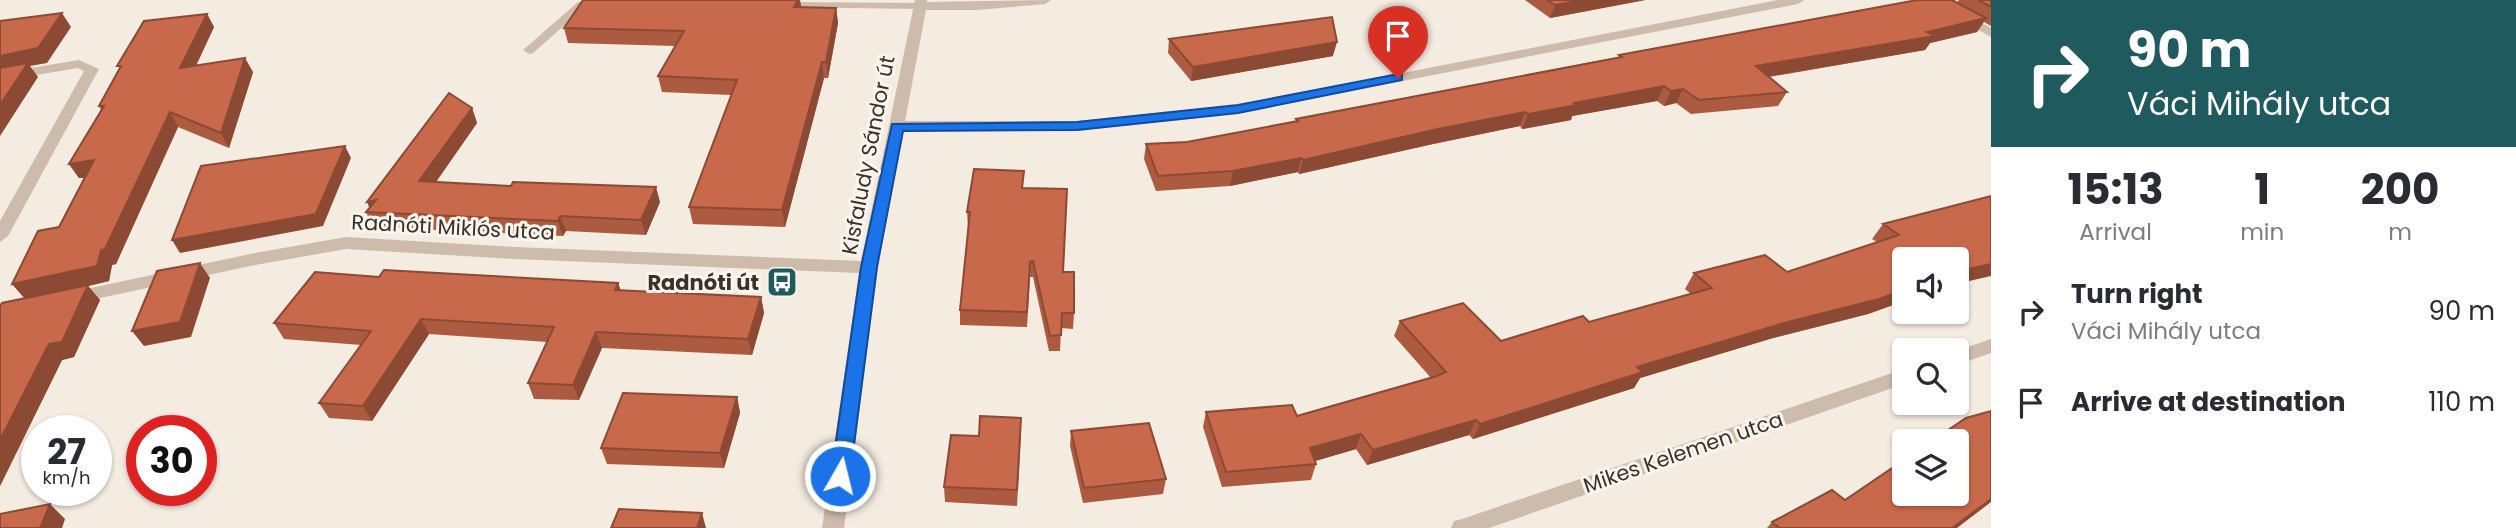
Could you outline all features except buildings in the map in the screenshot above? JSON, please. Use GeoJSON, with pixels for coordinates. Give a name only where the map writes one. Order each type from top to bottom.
{"type":"FeatureCollection","features":[{"type":"Feature","properties":{"kind":"street"},"geometry":{"type":"LineString","coordinates":[[920,3],[977,6],[1045,0]]}},
{"type":"Feature","properties":{"kind":"street"},"geometry":{"type":"LineString","coordinates":[[897,127],[1077,126],[1238,109],[1798,0]]}},
{"type":"Feature","properties":{"kind":"street"},"geometry":{"type":"LineString","coordinates":[[1930,0],[1991,33]]}},
{"type":"Feature","properties":{"kind":"street","name":"Kisfaludy Sándor út"},"geometry":{"type":"LineString","coordinates":[[833,528],[869,267],[920,3]]}},
{"type":"Feature","properties":{"kind":"street"},"geometry":{"type":"LineString","coordinates":[[0,77],[79,64],[92,69],[0,236]]}},
{"type":"Feature","properties":{"kind":"street","name":"Radnóti Miklós utca"},"geometry":{"type":"LineString","coordinates":[[54,302],[255,258],[346,243],[869,267]]}},
{"type":"Feature","properties":{"kind":"street"},"geometry":{"type":"LineString","coordinates":[[1969,354],[1991,346]]}},
{"type":"Feature","properties":{"kind":"street","name":"Mikes Kelemen utca"},"geometry":{"type":"LineString","coordinates":[[1462,528],[1892,380]]}},
{"type":"Feature","properties":{"kind":"lane"},"geometry":{"type":"LineString","coordinates":[[763,5],[920,3]]}},
{"type":"Feature","properties":{"kind":"lane"},"geometry":{"type":"LineString","coordinates":[[529,50],[582,4],[610,4]]}},
{"type":"Feature","properties":{"kind":"place","name":"Radnóti út"},"geometry":{"type":"Point","coordinates":[782,282]}},
{"type":"Feature","properties":{"kind":"route"},"geometry":{"type":"LineString","coordinates":[[840,476],[869,267],[897,127],[1077,126],[1238,109],[1398,78]]}}]}
